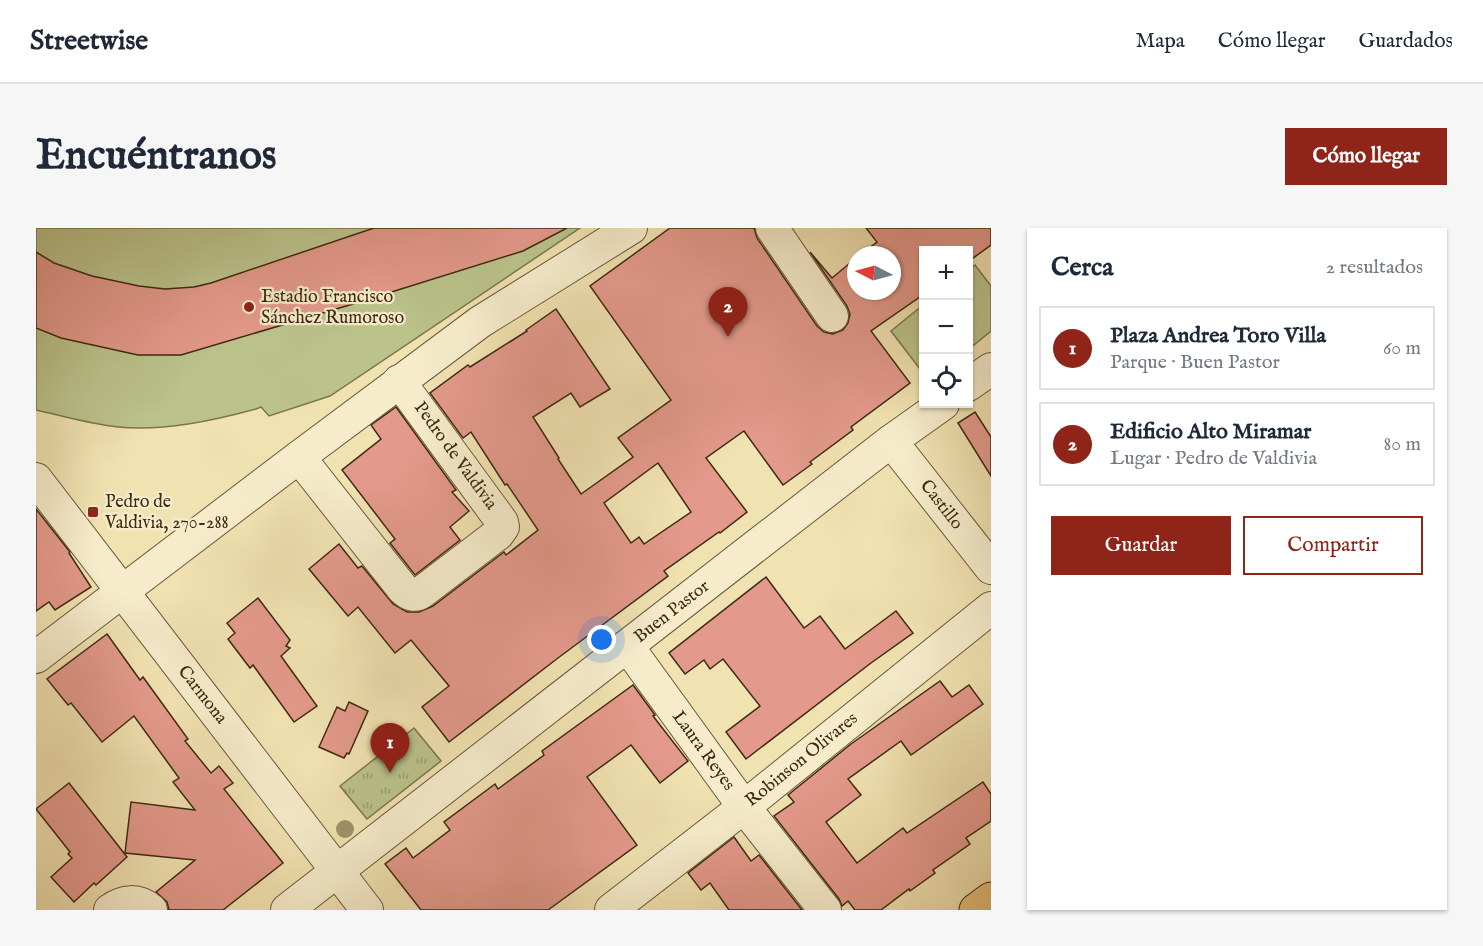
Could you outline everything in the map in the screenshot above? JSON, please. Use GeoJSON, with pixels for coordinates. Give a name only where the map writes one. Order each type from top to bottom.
{"type":"FeatureCollection","features":[{"type":"Feature","properties":{"kind":"main road"},"geometry":{"type":"LineString","coordinates":[[976,910],[991,899]]}},
{"type":"Feature","properties":{"kind":"street"},"geometry":{"type":"LineString","coordinates":[[36,657],[480,322],[631,228]]}},
{"type":"Feature","properties":{"kind":"street"},"geometry":{"type":"LineString","coordinates":[[772,228],[832,316]]}},
{"type":"Feature","properties":{"kind":"street"},"geometry":{"type":"LineString","coordinates":[[973,382],[991,369]]}},
{"type":"Feature","properties":{"kind":"street","name":"Pedro de Valdivia"},"geometry":{"type":"LineString","coordinates":[[299,457],[403,589],[413,595],[422,592],[498,534],[503,527],[502,522],[399,381]]}},
{"type":"Feature","properties":{"kind":"street","name":"Buen Pastor"},"geometry":{"type":"LineString","coordinates":[[287,910],[891,441],[937,408]]}},
{"type":"Feature","properties":{"kind":"street","name":"Castillo"},"geometry":{"type":"LineString","coordinates":[[891,441],[991,568]]}},
{"type":"Feature","properties":{"kind":"street","name":"Carmona"},"geometry":{"type":"LineString","coordinates":[[36,479],[367,910]]}},
{"type":"Feature","properties":{"kind":"street","name":"Robinson Olivares"},"geometry":{"type":"LineString","coordinates":[[611,910],[744,807],[991,608]]}},
{"type":"Feature","properties":{"kind":"street","name":"Laura Reyes"},"geometry":{"type":"LineString","coordinates":[[627,647],[744,807],[825,910]]}},
{"type":"Feature","properties":{"kind":"street"},"geometry":{"type":"LineString","coordinates":[[110,910],[128,901],[146,905],[152,910]]}},
{"type":"Feature","properties":{"kind":"green space","name":"Estadio Francisco Sánchez Rumoroso"},"geometry":{"type":"Polygon","coordinates":[[[36,228],[580,228],[330,396],[269,416],[261,407],[188,424],[136,428],[97,424],[36,410],[36,228]]]}},
{"type":"Feature","properties":{"kind":"green space"},"geometry":{"type":"Polygon","coordinates":[[[975,265],[991,286],[991,331],[973,346],[973,300],[973,267],[975,265]]]}},
{"type":"Feature","properties":{"kind":"green space"},"geometry":{"type":"Polygon","coordinates":[[[919,308],[919,368],[891,331],[919,308]]]}},
{"type":"Feature","properties":{"kind":"green space"},"geometry":{"type":"Polygon","coordinates":[[[414,728],[441,761],[367,819],[340,786],[414,728]]]}},
{"type":"Feature","properties":{"kind":"building"},"geometry":{"type":"Polygon","coordinates":[[[374,228],[567,228],[523,251],[181,355],[138,355],[61,338],[36,328],[36,252],[54,263],[92,276],[165,289],[194,287],[374,228]]]}},
{"type":"Feature","properties":{"kind":"building"},"geometry":{"type":"Polygon","coordinates":[[[670,228],[754,228],[757,238],[817,326],[824,332],[833,334],[843,330],[850,314],[847,306],[810,252],[832,278],[847,266],[847,300],[901,300],[901,246],[872,246],[877,242],[866,228],[991,228],[991,245],[973,258],[973,246],[919,246],[919,297],[871,331],[910,383],[851,427],[853,430],[783,485],[744,431],[706,458],[747,512],[664,571],[668,576],[449,742],[422,707],[449,686],[411,640],[395,653],[358,607],[348,616],[309,569],[339,544],[358,568],[362,566],[393,604],[407,612],[419,612],[433,606],[504,552],[506,555],[538,530],[507,484],[505,485],[471,432],[463,438],[430,393],[468,365],[470,367],[527,331],[556,309],[610,389],[580,407],[571,393],[533,417],[581,494],[633,457],[618,438],[671,400],[590,286],[670,228]],[[658,463],[604,503],[631,543],[639,537],[644,544],[691,512],[658,463]]]}},
{"type":"Feature","properties":{"kind":"building"},"geometry":{"type":"Polygon","coordinates":[[[396,407],[456,490],[452,492],[469,511],[450,527],[460,540],[415,575],[390,543],[395,539],[342,470],[381,439],[371,425],[396,407]]]}},
{"type":"Feature","properties":{"kind":"building"},"geometry":{"type":"Polygon","coordinates":[[[975,412],[991,437],[991,476],[958,423],[975,412]]]}},
{"type":"Feature","properties":{"kind":"building"},"geometry":{"type":"Polygon","coordinates":[[[36,509],[70,552],[91,587],[55,610],[49,602],[36,611],[36,509]]]}},
{"type":"Feature","properties":{"kind":"building"},"geometry":{"type":"Polygon","coordinates":[[[766,577],[804,628],[820,616],[845,649],[896,611],[913,633],[746,759],[726,732],[760,706],[723,659],[710,669],[704,660],[685,674],[669,653],[766,577]]]}},
{"type":"Feature","properties":{"kind":"building"},"geometry":{"type":"Polygon","coordinates":[[[258,598],[290,640],[286,646],[290,648],[281,656],[317,706],[294,722],[253,665],[250,668],[228,639],[235,633],[227,623],[258,598]]]}},
{"type":"Feature","properties":{"kind":"building"},"geometry":{"type":"Polygon","coordinates":[[[107,634],[140,680],[143,677],[188,739],[185,741],[211,773],[219,766],[233,783],[224,789],[283,863],[223,910],[169,910],[167,902],[156,892],[195,860],[125,853],[131,802],[195,810],[173,782],[179,778],[134,716],[102,742],[71,703],[68,705],[47,679],[107,634]]]}},
{"type":"Feature","properties":{"kind":"building"},"geometry":{"type":"Polygon","coordinates":[[[940,681],[952,697],[969,685],[983,704],[911,755],[901,741],[848,779],[861,795],[826,822],[857,863],[903,828],[907,833],[983,782],[991,794],[991,821],[966,838],[970,844],[933,870],[935,873],[881,910],[855,910],[848,901],[842,906],[839,899],[774,816],[794,802],[788,795],[851,744],[940,681]]]}},
{"type":"Feature","properties":{"kind":"building"},"geometry":{"type":"Polygon","coordinates":[[[633,685],[655,715],[653,716],[688,761],[660,783],[631,745],[587,777],[637,845],[548,910],[421,910],[385,864],[406,848],[413,858],[450,830],[444,822],[495,784],[498,789],[544,755],[542,751],[633,685]]]}},
{"type":"Feature","properties":{"kind":"building"},"geometry":{"type":"Polygon","coordinates":[[[349,702],[368,711],[349,754],[347,753],[344,758],[319,747],[337,707],[345,711],[349,702]]]}},
{"type":"Feature","properties":{"kind":"building"},"geometry":{"type":"Polygon","coordinates":[[[69,783],[127,857],[74,902],[51,877],[72,858],[68,854],[70,852],[36,809],[69,783]]]}},
{"type":"Feature","properties":{"kind":"building"},"geometry":{"type":"Polygon","coordinates":[[[734,837],[751,861],[759,855],[802,910],[729,910],[710,883],[701,890],[688,873],[734,837]]]}},
{"type":"Feature","properties":{"kind":"place","name":"Estadio Francisco Sánchez Rumoroso"},"geometry":{"type":"Point","coordinates":[249,307]}},
{"type":"Feature","properties":{"kind":"place","name":"Edificio Alto Miramar"},"geometry":{"type":"Point","coordinates":[728,337]}},
{"type":"Feature","properties":{"kind":"place","name":"Pedro de Valdivia, 270-288"},"geometry":{"type":"Point","coordinates":[93,512]}},
{"type":"Feature","properties":{"kind":"place","name":"Plaza Andrea Toro Villa"},"geometry":{"type":"Point","coordinates":[390,773]}}]}
